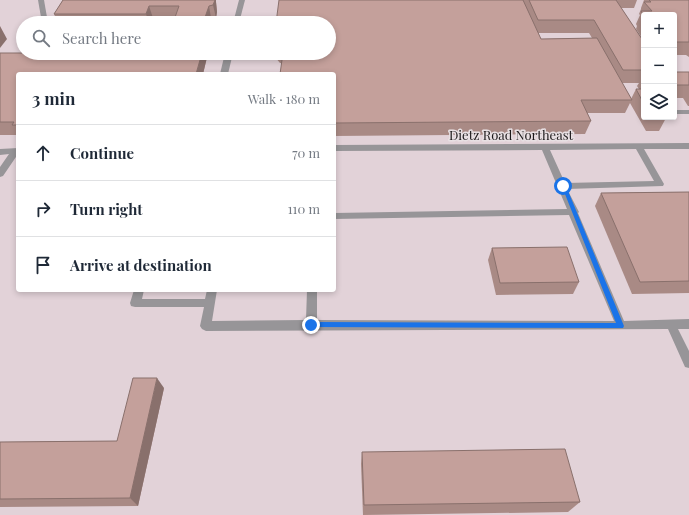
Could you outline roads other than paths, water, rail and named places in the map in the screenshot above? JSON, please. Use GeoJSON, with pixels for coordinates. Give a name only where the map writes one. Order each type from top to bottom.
{"type":"FeatureCollection","features":[{"type":"Feature","properties":{"kind":"street"},"geometry":{"type":"LineString","coordinates":[[40,0],[43,16]]}},
{"type":"Feature","properties":{"kind":"street"},"geometry":{"type":"LineString","coordinates":[[238,16],[242,0]]}},
{"type":"Feature","properties":{"kind":"street"},"geometry":{"type":"LineString","coordinates":[[224,72],[227,60]]}},
{"type":"Feature","properties":{"kind":"street"},"geometry":{"type":"LineString","coordinates":[[677,112],[689,112]]}},
{"type":"Feature","properties":{"kind":"street"},"geometry":{"type":"LineString","coordinates":[[563,186],[660,184],[638,146]]}},
{"type":"Feature","properties":{"kind":"street","name":"Dietz Road Northeast"},"geometry":{"type":"LineString","coordinates":[[336,148],[689,146]]}},
{"type":"Feature","properties":{"kind":"street"},"geometry":{"type":"LineString","coordinates":[[546,147],[621,326]]}},
{"type":"Feature","properties":{"kind":"street"},"geometry":{"type":"LineString","coordinates":[[0,152],[16,152]]}},
{"type":"Feature","properties":{"kind":"street"},"geometry":{"type":"LineString","coordinates":[[0,174],[16,153]]}},
{"type":"Feature","properties":{"kind":"street"},"geometry":{"type":"LineString","coordinates":[[336,216],[574,212]]}},
{"type":"Feature","properties":{"kind":"street"},"geometry":{"type":"LineString","coordinates":[[138,292],[135,303],[210,303]]}},
{"type":"Feature","properties":{"kind":"street"},"geometry":{"type":"LineString","coordinates":[[212,292],[206,326],[621,326],[689,324]]}},
{"type":"Feature","properties":{"kind":"street"},"geometry":{"type":"LineString","coordinates":[[311,325],[312,292]]}},
{"type":"Feature","properties":{"kind":"street"},"geometry":{"type":"LineString","coordinates":[[671,325],[689,363]]}}]}
